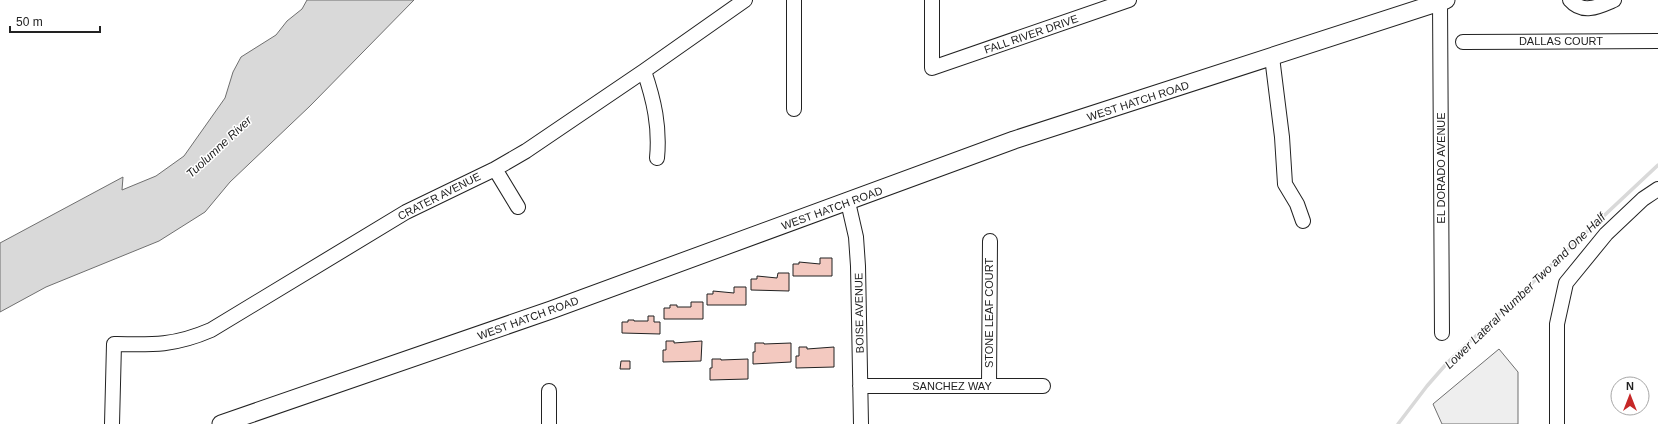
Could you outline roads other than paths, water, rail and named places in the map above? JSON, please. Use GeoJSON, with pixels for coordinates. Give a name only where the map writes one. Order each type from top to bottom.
{"type":"FeatureCollection","features":[{"type":"Feature","properties":{"kind":"main road","name":"WEST HATCH ROAD"},"geometry":{"type":"LineString","coordinates":[[221,424],[551,310],[1014,140],[1443,1]]}},
{"type":"Feature","properties":{"kind":"street","name":"CRATER AVENUE"},"geometry":{"type":"LineString","coordinates":[[112,424],[114,344],[153,345],[176,342],[211,330],[406,212],[495,169],[526,151],[745,0]]}},
{"type":"Feature","properties":{"kind":"street"},"geometry":{"type":"LineString","coordinates":[[794,0],[794,109]]}},
{"type":"Feature","properties":{"kind":"street","name":"FALL RIVER DRIVE"},"geometry":{"type":"LineString","coordinates":[[932,0],[932,68],[1121,1]]}},
{"type":"Feature","properties":{"kind":"street"},"geometry":{"type":"LineString","coordinates":[[1570,0],[1574,5],[1586,9],[1597,7],[1614,0]]}},
{"type":"Feature","properties":{"kind":"street","name":"EL DORADO AVENUE"},"geometry":{"type":"LineString","coordinates":[[1442,333],[1443,1]]}},
{"type":"Feature","properties":{"kind":"street","name":"DALLAS COURT"},"geometry":{"type":"LineString","coordinates":[[1463,42],[1658,41]]}},
{"type":"Feature","properties":{"kind":"street"},"geometry":{"type":"LineString","coordinates":[[1272,57],[1282,137],[1285,184],[1298,204],[1303,221]]}},
{"type":"Feature","properties":{"kind":"street"},"geometry":{"type":"LineString","coordinates":[[644,71],[652,94],[656,114],[658,141],[657,158]]}},
{"type":"Feature","properties":{"kind":"street"},"geometry":{"type":"LineString","coordinates":[[495,169],[518,207]]}},
{"type":"Feature","properties":{"kind":"street"},"geometry":{"type":"LineString","coordinates":[[1557,424],[1558,324],[1566,283],[1606,234],[1643,200],[1658,189]]}},
{"type":"Feature","properties":{"kind":"street","name":"BOISE AVENUE"},"geometry":{"type":"LineString","coordinates":[[848,202],[856,237],[858,266],[860,424]]}},
{"type":"Feature","properties":{"kind":"street","name":"STONE LEAF COURT"},"geometry":{"type":"LineString","coordinates":[[988,386],[990,241]]}},
{"type":"Feature","properties":{"kind":"street","name":"SANCHEZ WAY"},"geometry":{"type":"LineString","coordinates":[[860,386],[1043,386]]}},
{"type":"Feature","properties":{"kind":"street"},"geometry":{"type":"LineString","coordinates":[[549,391],[549,424]]}},
{"type":"Feature","properties":{"kind":"water","name":"Tuolumne River"},"geometry":{"type":"Polygon","coordinates":[[[307,0],[414,0],[310,106],[230,182],[205,212],[159,241],[46,287],[0,312],[0,243],[123,177],[122,190],[156,176],[184,156],[225,98],[233,72],[241,57],[276,35],[287,21],[302,9],[307,0]]]}},
{"type":"Feature","properties":{"kind":"waterway","name":"Lower Lateral Number Two and One Half"},"geometry":{"type":"LineString","coordinates":[[1398,424],[1427,386],[1448,362],[1658,165]]}}]}
